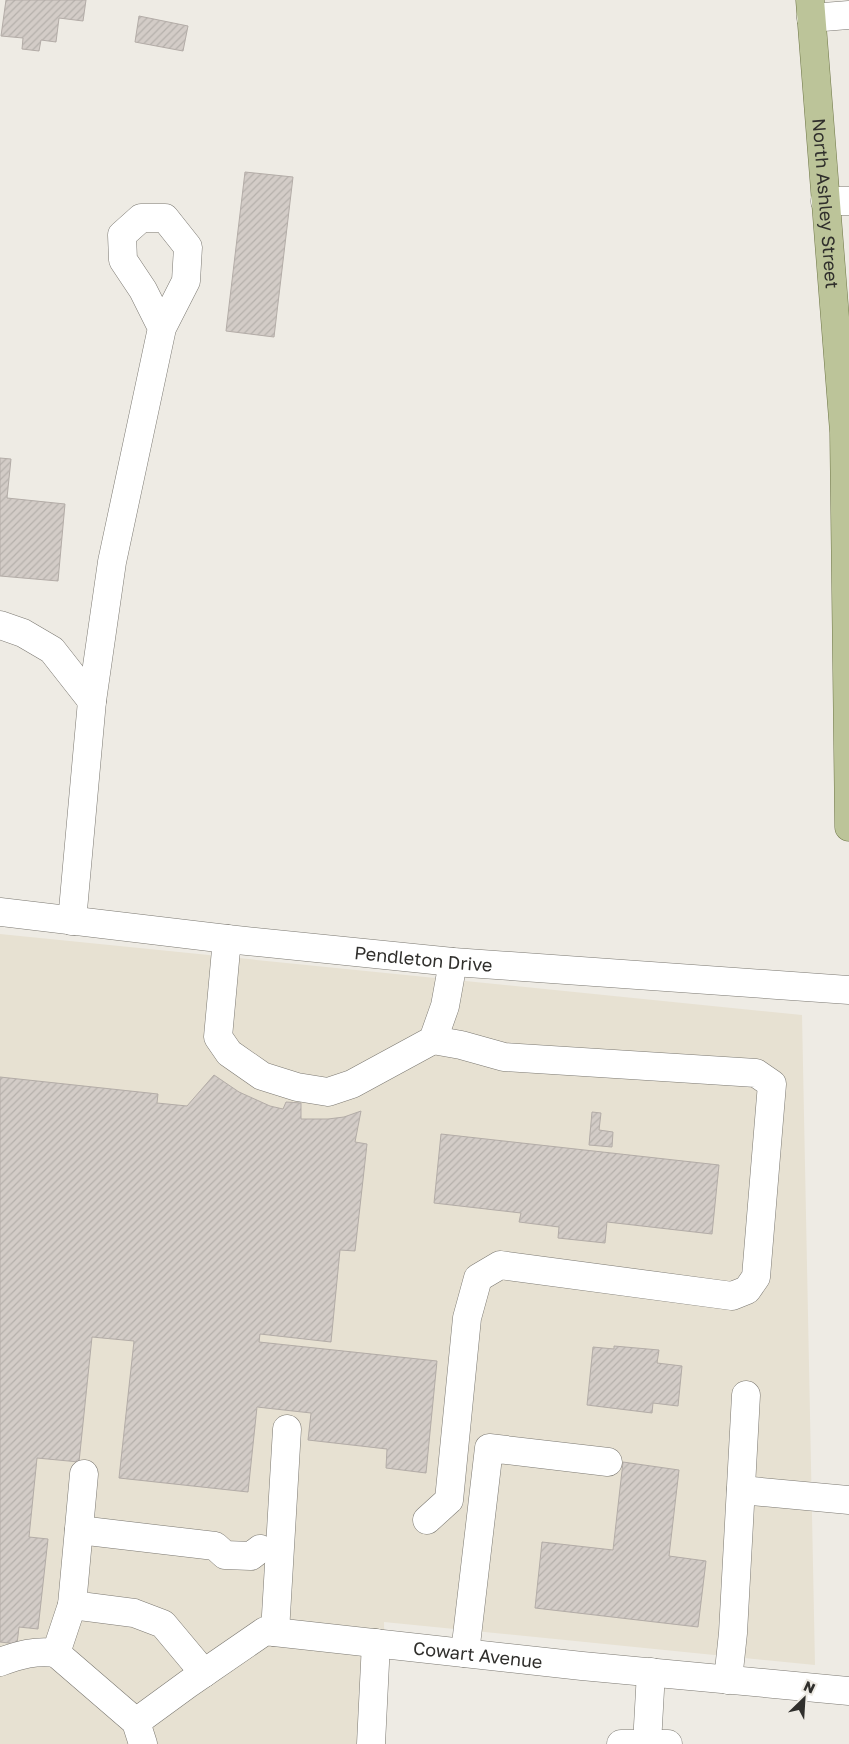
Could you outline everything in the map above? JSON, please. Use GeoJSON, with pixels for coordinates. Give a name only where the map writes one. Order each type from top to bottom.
{"type":"FeatureCollection","features":[{"type":"Feature","properties":{"kind":"main road","name":"North Ashley Street"},"geometry":{"type":"LineString","coordinates":[[810,9],[837,201],[842,323],[848,592],[849,827]]}},
{"type":"Feature","properties":{"kind":"street"},"geometry":{"type":"LineString","coordinates":[[810,9],[849,15]]}},
{"type":"Feature","properties":{"kind":"street"},"geometry":{"type":"LineString","coordinates":[[72,921],[92,701],[112,562],[162,328]]}},
{"type":"Feature","properties":{"kind":"street"},"geometry":{"type":"LineString","coordinates":[[0,625],[23,633],[52,650],[92,701]]}},
{"type":"Feature","properties":{"kind":"street","name":"Pendleton Drive"},"geometry":{"type":"LineString","coordinates":[[0,912],[227,939],[453,962],[849,990]]}},
{"type":"Feature","properties":{"kind":"street"},"geometry":{"type":"LineString","coordinates":[[227,939],[218,1037],[228,1053],[262,1076],[297,1086],[328,1092],[352,1084],[432,1040],[461,1045],[504,1057],[756,1073],[772,1084],[756,1276],[747,1290],[732,1296],[500,1264],[478,1278],[466,1318],[449,1500],[427,1520]]}},
{"type":"Feature","properties":{"kind":"street"},"geometry":{"type":"LineString","coordinates":[[432,1040],[445,1006],[453,962]]}},
{"type":"Feature","properties":{"kind":"street"},"geometry":{"type":"LineString","coordinates":[[728,1680],[733,1633],[746,1395]]}},
{"type":"Feature","properties":{"kind":"street"},"geometry":{"type":"LineString","coordinates":[[276,1632],[270,1549],[287,1429]]}},
{"type":"Feature","properties":{"kind":"street"},"geometry":{"type":"LineString","coordinates":[[465,1653],[489,1448],[608,1462]]}},
{"type":"Feature","properties":{"kind":"street"},"geometry":{"type":"LineString","coordinates":[[56,1653],[72,1605],[84,1474]]}},
{"type":"Feature","properties":{"kind":"street"},"geometry":{"type":"LineString","coordinates":[[741,1490],[849,1500]]}},
{"type":"Feature","properties":{"kind":"street"},"geometry":{"type":"LineString","coordinates":[[79,1530],[215,1546],[225,1554],[251,1556],[270,1549]]}},
{"type":"Feature","properties":{"kind":"street"},"geometry":{"type":"LineString","coordinates":[[72,1605],[134,1613],[162,1624],[204,1673]]}},
{"type":"Feature","properties":{"kind":"street","name":"Cowart Avenue"},"geometry":{"type":"LineString","coordinates":[[140,1733],[204,1673],[265,1631],[849,1691]]}},
{"type":"Feature","properties":{"kind":"street"},"geometry":{"type":"LineString","coordinates":[[371,1744],[376,1643]]}},
{"type":"Feature","properties":{"kind":"street"},"geometry":{"type":"LineString","coordinates":[[0,1662],[41,1651],[56,1653],[140,1733]]}},
{"type":"Feature","properties":{"kind":"street"},"geometry":{"type":"LineString","coordinates":[[647,1744],[651,1672]]}},
{"type":"Feature","properties":{"kind":"street"},"geometry":{"type":"LineString","coordinates":[[621,1744],[668,1744]]}},
{"type":"Feature","properties":{"kind":"shaded area"},"geometry":{"type":"Polygon","coordinates":[[[0,934],[802,1015],[815,1665],[384,1622],[386,1744],[0,1744],[0,934]]]}},
{"type":"Feature","properties":{"kind":"building"},"geometry":{"type":"Polygon","coordinates":[[[6,0],[86,0],[83,21],[59,18],[56,42],[41,40],[39,51],[22,49],[23,38],[1,36],[6,0]]]}},
{"type":"Feature","properties":{"kind":"building"},"geometry":{"type":"Polygon","coordinates":[[[139,16],[188,26],[183,51],[135,42],[139,16]]]}},
{"type":"Feature","properties":{"kind":"building"},"geometry":{"type":"Polygon","coordinates":[[[245,172],[293,177],[274,337],[226,331],[245,172]]]}},
{"type":"Feature","properties":{"kind":"building"},"geometry":{"type":"Polygon","coordinates":[[[0,458],[11,459],[7,498],[65,504],[58,581],[0,576],[0,458]]]}},
{"type":"Feature","properties":{"kind":"building"},"geometry":{"type":"Polygon","coordinates":[[[214,1075],[239,1092],[270,1106],[283,1109],[286,1102],[301,1103],[301,1119],[344,1117],[361,1111],[355,1142],[367,1144],[355,1251],[340,1250],[331,1342],[260,1334],[259,1342],[437,1361],[426,1473],[386,1468],[387,1449],[308,1440],[311,1413],[257,1407],[248,1492],[119,1478],[134,1341],[92,1337],[79,1462],[37,1458],[29,1537],[48,1539],[38,1629],[19,1627],[17,1644],[0,1642],[0,1077],[158,1094],[157,1103],[187,1106],[214,1075]]]}},
{"type":"Feature","properties":{"kind":"building"},"geometry":{"type":"Polygon","coordinates":[[[592,1112],[601,1113],[599,1130],[613,1132],[612,1147],[589,1145],[592,1112]]]}},
{"type":"Feature","properties":{"kind":"building"},"geometry":{"type":"Polygon","coordinates":[[[441,1134],[719,1165],[712,1234],[607,1222],[605,1243],[558,1238],[559,1227],[519,1222],[521,1213],[434,1203],[441,1134]]]}},
{"type":"Feature","properties":{"kind":"building"},"geometry":{"type":"Polygon","coordinates":[[[614,1346],[659,1350],[657,1363],[682,1366],[678,1406],[653,1403],[652,1413],[587,1405],[593,1347],[614,1349],[614,1346]]]}},
{"type":"Feature","properties":{"kind":"building"},"geometry":{"type":"Polygon","coordinates":[[[623,1462],[679,1470],[669,1556],[706,1561],[698,1627],[535,1608],[542,1542],[613,1550],[623,1462]]]}}]}
